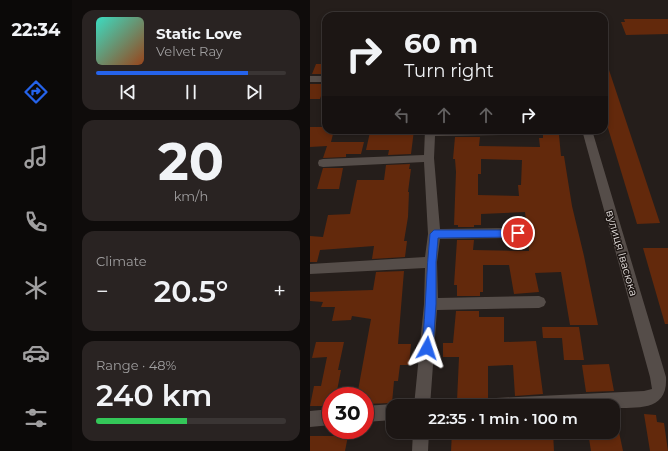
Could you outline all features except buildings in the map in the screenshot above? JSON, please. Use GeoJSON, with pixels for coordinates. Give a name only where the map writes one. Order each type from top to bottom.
{"type":"FeatureCollection","features":[{"type":"Feature","properties":{"kind":"street"},"geometry":{"type":"LineString","coordinates":[[310,79],[322,79]]}},
{"type":"Feature","properties":{"kind":"street"},"geometry":{"type":"LineString","coordinates":[[423,399],[431,304],[434,234],[429,158],[430,134]]}},
{"type":"Feature","properties":{"kind":"street","name":"вулиця Івасюка"},"geometry":{"type":"LineString","coordinates":[[588,134],[660,386],[658,394],[652,398],[620,400]]}},
{"type":"Feature","properties":{"kind":"street"},"geometry":{"type":"LineString","coordinates":[[323,163],[429,158]]}},
{"type":"Feature","properties":{"kind":"street"},"geometry":{"type":"LineString","coordinates":[[434,234],[518,233]]}},
{"type":"Feature","properties":{"kind":"street"},"geometry":{"type":"LineString","coordinates":[[310,269],[432,262]]}},
{"type":"Feature","properties":{"kind":"street"},"geometry":{"type":"LineString","coordinates":[[431,304],[539,302]]}},
{"type":"Feature","properties":{"kind":"street"},"geometry":{"type":"LineString","coordinates":[[374,413],[386,412]]}},
{"type":"Feature","properties":{"kind":"street"},"geometry":{"type":"LineString","coordinates":[[310,419],[322,418]]}},
{"type":"Feature","properties":{"kind":"street"},"geometry":{"type":"LineString","coordinates":[[420,451],[421,439]]}},
{"type":"Feature","properties":{"kind":"route"},"geometry":{"type":"LineString","coordinates":[[427,348],[431,304],[434,234],[518,233]]}}]}
